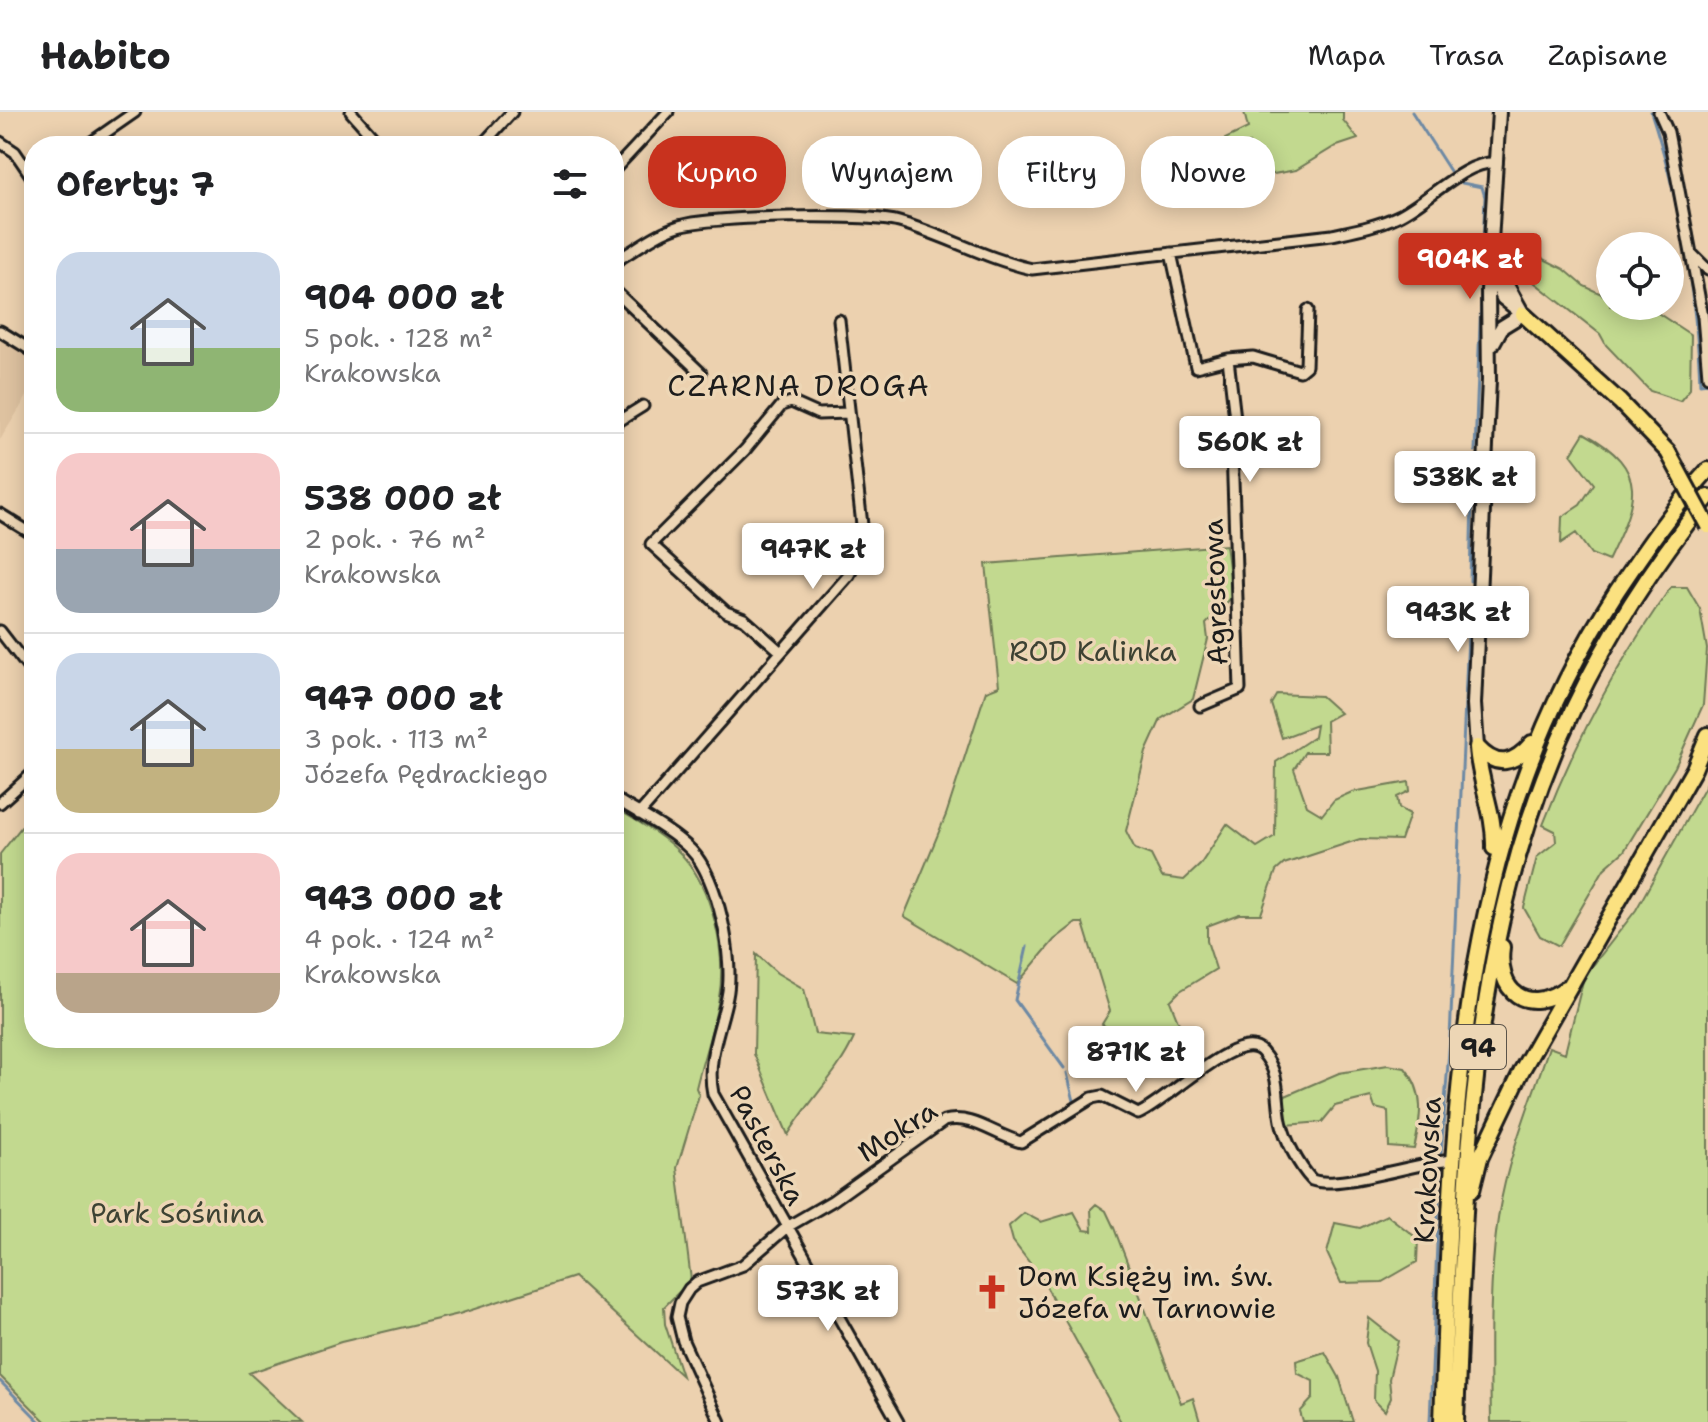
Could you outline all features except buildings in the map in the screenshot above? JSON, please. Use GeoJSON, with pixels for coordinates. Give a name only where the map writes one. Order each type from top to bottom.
{"type":"FeatureCollection","features":[{"type":"Feature","properties":{"kind":"main road"},"geometry":{"type":"LineString","coordinates":[[1492,876],[1495,821],[1478,765],[1474,704],[1499,112]]}},
{"type":"Feature","properties":{"kind":"main road"},"geometry":{"type":"LineString","coordinates":[[1493,237],[1503,278],[1523,314]]}},
{"type":"Feature","properties":{"kind":"main road"},"geometry":{"type":"LineString","coordinates":[[1491,270],[1503,298],[1620,402],[1668,452],[1708,526]]}},
{"type":"Feature","properties":{"kind":"main road"},"geometry":{"type":"LineString","coordinates":[[1488,336],[1492,325],[1502,316],[1523,314]]}},
{"type":"Feature","properties":{"kind":"main road"},"geometry":{"type":"LineString","coordinates":[[1489,352],[1502,327],[1523,314]]}},
{"type":"Feature","properties":{"kind":"main road","name":"94"},"geometry":{"type":"LineString","coordinates":[[1492,876],[1514,804],[1547,719],[1599,619],[1661,528],[1708,470]]}},
{"type":"Feature","properties":{"kind":"main road","name":"94"},"geometry":{"type":"LineString","coordinates":[[1463,1238],[1477,1056],[1499,922],[1515,860],[1549,760],[1588,674],[1649,574],[1708,497]]}},
{"type":"Feature","properties":{"kind":"main road"},"geometry":{"type":"LineString","coordinates":[[1477,747],[1495,761],[1512,762],[1534,740],[1547,719]]}},
{"type":"Feature","properties":{"kind":"main road"},"geometry":{"type":"LineString","coordinates":[[1463,1238],[1480,1158],[1522,1070],[1694,769],[1708,735]]}},
{"type":"Feature","properties":{"kind":"main road"},"geometry":{"type":"LineString","coordinates":[[1515,860],[1500,959],[1504,981],[1516,994],[1535,1001],[1545,1001],[1570,986]]}},
{"type":"Feature","properties":{"kind":"main road","name":"Krakowska"},"geometry":{"type":"LineString","coordinates":[[1442,1422],[1453,1160],[1470,984],[1492,876]]}},
{"type":"Feature","properties":{"kind":"main road","name":"Krakowska"},"geometry":{"type":"LineString","coordinates":[[1456,1422],[1463,1238]]}},
{"type":"Feature","properties":{"kind":"street"},"geometry":{"type":"LineString","coordinates":[[100,136],[135,112]]}},
{"type":"Feature","properties":{"kind":"street"},"geometry":{"type":"LineString","coordinates":[[351,112],[372,136]]}},
{"type":"Feature","properties":{"kind":"street"},"geometry":{"type":"LineString","coordinates":[[490,136],[512,112]]}},
{"type":"Feature","properties":{"kind":"street"},"geometry":{"type":"LineString","coordinates":[[624,159],[668,112]]}},
{"type":"Feature","properties":{"kind":"street"},"geometry":{"type":"LineString","coordinates":[[1659,112],[1668,132],[1703,317],[1708,376]]}},
{"type":"Feature","properties":{"kind":"street"},"geometry":{"type":"LineString","coordinates":[[0,142],[15,152],[24,165]]}},
{"type":"Feature","properties":{"kind":"street"},"geometry":{"type":"LineString","coordinates":[[624,256],[665,232],[704,220],[879,218],[919,228],[997,261],[1032,269],[1332,235],[1367,228],[1424,201],[1468,169],[1487,162],[1497,163]]}},
{"type":"Feature","properties":{"kind":"street"},"geometry":{"type":"LineString","coordinates":[[1171,253],[1196,367],[1253,357],[1300,371],[1306,366],[1308,352],[1308,310]]}},
{"type":"Feature","properties":{"kind":"street"},"geometry":{"type":"LineString","coordinates":[[1691,253],[1708,270]]}},
{"type":"Feature","properties":{"kind":"street"},"geometry":{"type":"LineString","coordinates":[[624,300],[701,373]]}},
{"type":"Feature","properties":{"kind":"street"},"geometry":{"type":"LineString","coordinates":[[639,814],[849,575],[859,556],[863,534],[839,320]]}},
{"type":"Feature","properties":{"kind":"street"},"geometry":{"type":"LineString","coordinates":[[0,331],[24,346]]}},
{"type":"Feature","properties":{"kind":"street","name":"Agrestowa"},"geometry":{"type":"LineString","coordinates":[[1200,706],[1240,689],[1232,450],[1236,427],[1228,359]]}},
{"type":"Feature","properties":{"kind":"street"},"geometry":{"type":"LineString","coordinates":[[781,652],[744,619],[714,602],[651,544],[745,450],[782,405],[791,402],[818,414],[849,413]]}},
{"type":"Feature","properties":{"kind":"street"},"geometry":{"type":"LineString","coordinates":[[624,418],[643,406]]}},
{"type":"Feature","properties":{"kind":"street"},"geometry":{"type":"LineString","coordinates":[[0,514],[24,529]]}},
{"type":"Feature","properties":{"kind":"street"},"geometry":{"type":"LineString","coordinates":[[0,631],[24,662]]}},
{"type":"Feature","properties":{"kind":"street"},"geometry":{"type":"LineString","coordinates":[[0,803],[24,781]]}},
{"type":"Feature","properties":{"kind":"street","name":"Pasterska"},"geometry":{"type":"LineString","coordinates":[[624,804],[691,850],[708,877],[729,956],[730,979],[710,1064],[713,1094],[898,1422]]}},
{"type":"Feature","properties":{"kind":"street","name":"Mokra"},"geometry":{"type":"LineString","coordinates":[[720,1422],[683,1341],[677,1317],[680,1303],[697,1282],[743,1265],[787,1227],[832,1201],[944,1121],[959,1118],[974,1122],[1021,1142],[1092,1098],[1102,1096],[1138,1114],[1169,1097],[1208,1065],[1241,1044],[1253,1045],[1261,1051],[1279,1079],[1281,1121],[1312,1180],[1333,1184],[1413,1164],[1453,1160]]}},
{"type":"Feature","properties":{"kind":"shaded area"},"geometry":{"type":"Polygon","coordinates":[[[0,338],[24,353],[24,401],[0,440],[0,338]]]}},
{"type":"Feature","properties":{"kind":"green space"},"geometry":{"type":"Polygon","coordinates":[[[1244,112],[1343,112],[1343,120],[1358,139],[1334,147],[1296,170],[1275,174],[1275,136],[1231,136],[1248,128],[1244,112]]]}},
{"type":"Feature","properties":{"kind":"green space"},"geometry":{"type":"Polygon","coordinates":[[[1530,252],[1564,269],[1596,292],[1596,320],[1668,320],[1691,335],[1690,389],[1680,401],[1650,391],[1606,345],[1600,334],[1516,268],[1516,256],[1530,252]]]}},
{"type":"Feature","properties":{"kind":"green space"},"geometry":{"type":"Polygon","coordinates":[[[1584,433],[1620,460],[1629,474],[1632,488],[1626,521],[1608,561],[1591,554],[1576,533],[1561,543],[1562,517],[1580,505],[1594,484],[1571,454],[1584,433]]]}},
{"type":"Feature","properties":{"kind":"green space","name":"ROD Kalinka"},"geometry":{"type":"Polygon","coordinates":[[[1226,545],[1233,596],[1206,624],[1208,639],[1193,699],[1161,719],[1146,752],[1126,831],[1135,849],[1151,855],[1162,877],[1184,880],[1200,865],[1227,824],[1257,847],[1275,836],[1276,762],[1314,737],[1316,725],[1282,738],[1271,704],[1277,694],[1321,696],[1340,713],[1326,721],[1327,752],[1305,752],[1294,769],[1307,806],[1322,815],[1334,800],[1352,792],[1409,782],[1410,791],[1397,797],[1399,808],[1410,814],[1401,840],[1360,839],[1284,864],[1276,871],[1261,914],[1239,914],[1207,926],[1207,941],[1216,969],[1180,991],[1170,1001],[1180,1026],[1164,1028],[1140,1047],[1131,1045],[1102,1024],[1110,1011],[1083,923],[1076,923],[1054,940],[1017,984],[904,916],[946,815],[986,691],[999,686],[986,564],[1226,545]]]}},
{"type":"Feature","properties":{"kind":"green space"},"geometry":{"type":"Polygon","coordinates":[[[1671,587],[1687,587],[1700,609],[1707,649],[1703,705],[1675,767],[1624,851],[1604,869],[1559,946],[1540,936],[1524,908],[1537,857],[1556,842],[1555,831],[1543,825],[1569,763],[1600,702],[1671,587]]]}},
{"type":"Feature","properties":{"kind":"green space"},"geometry":{"type":"Polygon","coordinates":[[[1708,781],[1708,1422],[1491,1422],[1490,1317],[1495,1238],[1508,1170],[1521,1129],[1549,1047],[1565,1053],[1584,977],[1636,910],[1708,781]]]}},
{"type":"Feature","properties":{"kind":"green space","name":"Park Sośnina"},"geometry":{"type":"Polygon","coordinates":[[[624,813],[665,840],[680,853],[701,883],[709,901],[721,961],[719,998],[696,1088],[699,1095],[677,1168],[691,1280],[664,1307],[665,1324],[682,1376],[574,1277],[459,1314],[341,1342],[249,1373],[302,1422],[46,1422],[0,1376],[0,854],[24,824],[24,1048],[624,1048],[624,813]]]}},
{"type":"Feature","properties":{"kind":"green space"},"geometry":{"type":"Polygon","coordinates":[[[756,954],[777,973],[804,989],[815,1034],[854,1038],[840,1064],[788,1135],[754,1054],[756,954]]]}},
{"type":"Feature","properties":{"kind":"green space"},"geometry":{"type":"Polygon","coordinates":[[[1388,1065],[1405,1068],[1419,1096],[1420,1116],[1414,1149],[1389,1147],[1388,1111],[1375,1108],[1371,1097],[1335,1106],[1322,1122],[1286,1125],[1283,1097],[1339,1073],[1388,1065]]]}},
{"type":"Feature","properties":{"kind":"green space"},"geometry":{"type":"Polygon","coordinates":[[[1096,1204],[1106,1211],[1114,1228],[1181,1403],[1193,1398],[1200,1422],[1121,1422],[1042,1279],[1013,1241],[1009,1226],[1024,1213],[1041,1222],[1074,1212],[1084,1230],[1092,1231],[1091,1209],[1096,1204]]]}},
{"type":"Feature","properties":{"kind":"green space"},"geometry":{"type":"Polygon","coordinates":[[[1387,1215],[1418,1239],[1417,1262],[1382,1282],[1341,1283],[1327,1253],[1335,1223],[1360,1228],[1387,1215]]]}},
{"type":"Feature","properties":{"kind":"green space"},"geometry":{"type":"Polygon","coordinates":[[[1369,1318],[1398,1341],[1389,1379],[1391,1398],[1385,1411],[1374,1400],[1375,1371],[1366,1343],[1369,1318]]]}},
{"type":"Feature","properties":{"kind":"green space"},"geometry":{"type":"Polygon","coordinates":[[[1325,1352],[1339,1377],[1353,1422],[1303,1422],[1300,1412],[1313,1398],[1313,1381],[1297,1373],[1296,1361],[1325,1352]]]}},
{"type":"Feature","properties":{"kind":"waterway"},"geometry":{"type":"LineString","coordinates":[[1412,112],[1450,171]]}},
{"type":"Feature","properties":{"kind":"waterway"},"geometry":{"type":"LineString","coordinates":[[1651,112],[1670,177],[1684,246],[1695,317],[1700,384],[1708,383]]}},
{"type":"Feature","properties":{"kind":"waterway"},"geometry":{"type":"LineString","coordinates":[[1462,183],[1482,187],[1485,197],[1475,451]]}},
{"type":"Feature","properties":{"kind":"waterway"},"geometry":{"type":"LineString","coordinates":[[1473,491],[1474,462]]}},
{"type":"Feature","properties":{"kind":"waterway"},"geometry":{"type":"LineString","coordinates":[[1470,581],[1472,499]]}},
{"type":"Feature","properties":{"kind":"waterway"},"geometry":{"type":"LineString","coordinates":[[1441,1153],[1450,1038],[1470,590]]}},
{"type":"Feature","properties":{"kind":"waterway"},"geometry":{"type":"LineString","coordinates":[[1027,947],[1015,1000],[1064,1068]]}},
{"type":"Feature","properties":{"kind":"waterway"},"geometry":{"type":"LineString","coordinates":[[1067,1073],[1074,1101]]}},
{"type":"Feature","properties":{"kind":"waterway"},"geometry":{"type":"LineString","coordinates":[[1430,1422],[1440,1167]]}},
{"type":"Feature","properties":{"kind":"waterway"},"geometry":{"type":"LineString","coordinates":[[0,1381],[40,1422]]}},
{"type":"Feature","properties":{"kind":"place","name":"Dom Księży im. św. Józefa w Tarnowie"},"geometry":{"type":"Point","coordinates":[992,1292]}},
{"type":"Feature","properties":{"kind":"district","name":"CZARNA DROGA"},"geometry":{"type":"Point","coordinates":[799,385]}}]}
